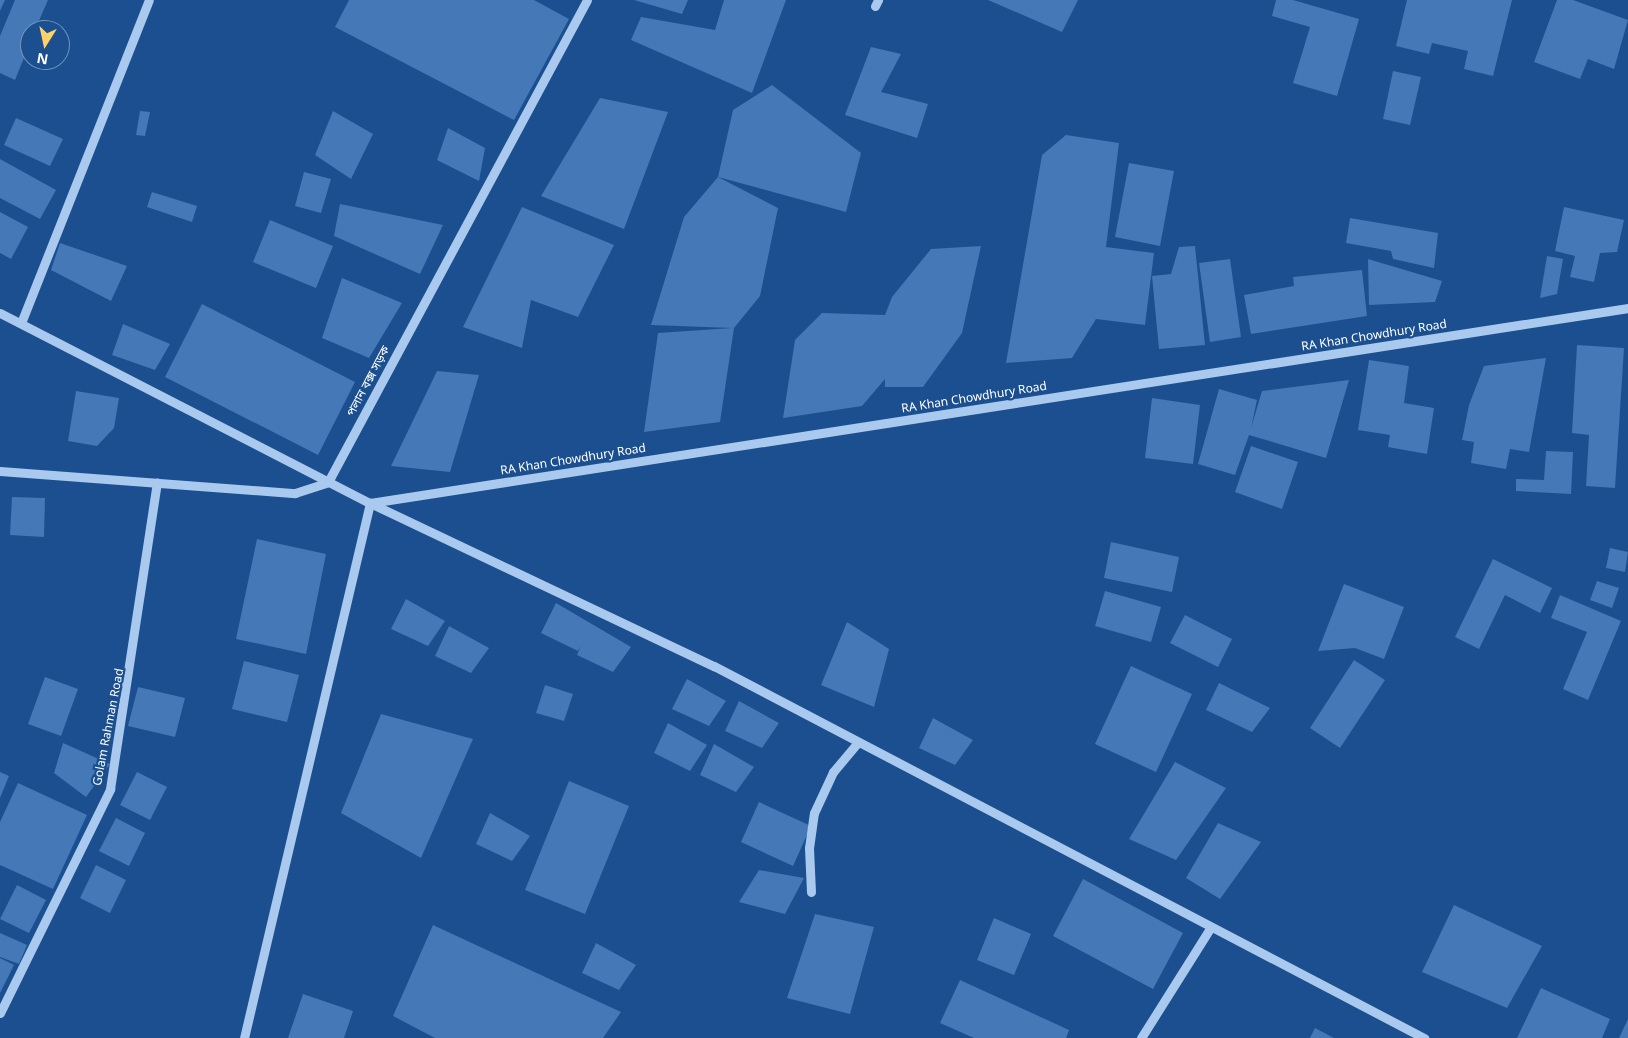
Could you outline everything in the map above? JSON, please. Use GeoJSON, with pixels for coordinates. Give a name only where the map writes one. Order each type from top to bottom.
{"type":"FeatureCollection","features":[{"type":"Feature","properties":{"kind":"street"},"geometry":{"type":"LineString","coordinates":[[21,323],[149,0]]}},
{"type":"Feature","properties":{"kind":"street","name":"পলান বক্স সড়ক"},"geometry":{"type":"LineString","coordinates":[[328,482],[587,0]]}},
{"type":"Feature","properties":{"kind":"street","name":"RA Khan Chowdhury Road"},"geometry":{"type":"LineString","coordinates":[[370,503],[1628,308]]}},
{"type":"Feature","properties":{"kind":"street"},"geometry":{"type":"LineString","coordinates":[[0,313],[370,503],[714,666],[1424,1038]]}},
{"type":"Feature","properties":{"kind":"street"},"geometry":{"type":"LineString","coordinates":[[0,471],[295,493],[328,482]]}},
{"type":"Feature","properties":{"kind":"street","name":"Golam Rahman Road"},"geometry":{"type":"LineString","coordinates":[[0,1013],[110,789],[157,483]]}},
{"type":"Feature","properties":{"kind":"street"},"geometry":{"type":"LineString","coordinates":[[244,1038],[274,897],[370,503]]}},
{"type":"Feature","properties":{"kind":"street"},"geometry":{"type":"LineString","coordinates":[[812,892],[809,848],[814,813],[834,772],[858,742]]}},
{"type":"Feature","properties":{"kind":"street"},"geometry":{"type":"LineString","coordinates":[[1142,1038],[1211,927]]}},
{"type":"Feature","properties":{"kind":"building"},"geometry":{"type":"Polygon","coordinates":[[[0,0],[5,0],[0,11],[0,0]]]}},
{"type":"Feature","properties":{"kind":"building"},"geometry":{"type":"Polygon","coordinates":[[[15,0],[48,0],[39,20],[20,20],[20,68],[15,80],[0,73],[0,36],[15,0]]]}},
{"type":"Feature","properties":{"kind":"building"},"geometry":{"type":"Polygon","coordinates":[[[349,0],[534,0],[569,19],[514,120],[335,27],[349,0]]]}},
{"type":"Feature","properties":{"kind":"building"},"geometry":{"type":"Polygon","coordinates":[[[634,0],[688,0],[682,14],[634,0]]]}},
{"type":"Feature","properties":{"kind":"building"},"geometry":{"type":"Polygon","coordinates":[[[724,0],[786,0],[752,93],[631,40],[641,17],[715,30],[724,0]]]}},
{"type":"Feature","properties":{"kind":"building"},"geometry":{"type":"Polygon","coordinates":[[[988,0],[1078,0],[1062,32],[988,0]]]}},
{"type":"Feature","properties":{"kind":"building"},"geometry":{"type":"Polygon","coordinates":[[[1276,0],[1293,0],[1359,19],[1337,96],[1293,83],[1310,27],[1272,16],[1276,0]]]}},
{"type":"Feature","properties":{"kind":"building"},"geometry":{"type":"Polygon","coordinates":[[[1407,0],[1512,0],[1493,76],[1464,69],[1468,51],[1432,43],[1429,54],[1396,46],[1407,0]]]}},
{"type":"Feature","properties":{"kind":"building"},"geometry":{"type":"Polygon","coordinates":[[[1557,0],[1573,0],[1628,20],[1614,69],[1588,59],[1580,79],[1534,62],[1557,0]]]}},
{"type":"Feature","properties":{"kind":"building"},"geometry":{"type":"Polygon","coordinates":[[[871,47],[901,54],[881,92],[928,104],[917,138],[845,115],[871,47]]]}},
{"type":"Feature","properties":{"kind":"building"},"geometry":{"type":"Polygon","coordinates":[[[1393,71],[1421,77],[1410,125],[1383,119],[1393,71]]]}},
{"type":"Feature","properties":{"kind":"building"},"geometry":{"type":"Polygon","coordinates":[[[772,85],[861,153],[846,212],[718,177],[733,110],[772,85]]]}},
{"type":"Feature","properties":{"kind":"building"},"geometry":{"type":"Polygon","coordinates":[[[600,98],[668,112],[624,229],[541,196],[600,98]]]}},
{"type":"Feature","properties":{"kind":"building"},"geometry":{"type":"Polygon","coordinates":[[[140,111],[150,112],[145,136],[136,135],[140,111]]]}},
{"type":"Feature","properties":{"kind":"building"},"geometry":{"type":"Polygon","coordinates":[[[333,111],[373,134],[351,179],[315,155],[333,111]]]}},
{"type":"Feature","properties":{"kind":"building"},"geometry":{"type":"Polygon","coordinates":[[[16,118],[63,139],[50,166],[4,145],[16,118]]]}},
{"type":"Feature","properties":{"kind":"building"},"geometry":{"type":"Polygon","coordinates":[[[448,128],[485,148],[479,181],[437,160],[448,128]]]}},
{"type":"Feature","properties":{"kind":"building"},"geometry":{"type":"Polygon","coordinates":[[[1066,135],[1119,143],[1106,247],[1154,253],[1145,325],[1096,319],[1072,358],[1006,363],[1042,155],[1066,135]]]}},
{"type":"Feature","properties":{"kind":"building"},"geometry":{"type":"Polygon","coordinates":[[[0,159],[56,190],[40,219],[0,198],[0,159]]]}},
{"type":"Feature","properties":{"kind":"building"},"geometry":{"type":"Polygon","coordinates":[[[1129,163],[1174,171],[1160,246],[1115,237],[1129,163]]]}},
{"type":"Feature","properties":{"kind":"building"},"geometry":{"type":"Polygon","coordinates":[[[304,172],[331,179],[321,213],[295,206],[304,172]]]}},
{"type":"Feature","properties":{"kind":"building"},"geometry":{"type":"Polygon","coordinates":[[[718,177],[778,208],[760,296],[734,328],[720,422],[644,432],[658,333],[732,328],[651,325],[684,217],[718,177]]]}},
{"type":"Feature","properties":{"kind":"building"},"geometry":{"type":"Polygon","coordinates":[[[152,192],[197,206],[192,222],[147,207],[152,192]]]}},
{"type":"Feature","properties":{"kind":"building"},"geometry":{"type":"Polygon","coordinates":[[[340,204],[443,225],[420,274],[334,236],[340,204]]]}},
{"type":"Feature","properties":{"kind":"building"},"geometry":{"type":"Polygon","coordinates":[[[522,207],[614,245],[578,317],[531,300],[522,348],[463,327],[522,207]]]}},
{"type":"Feature","properties":{"kind":"building"},"geometry":{"type":"Polygon","coordinates":[[[1564,207],[1624,220],[1617,252],[1600,253],[1594,282],[1570,277],[1575,256],[1555,251],[1564,207]]]}},
{"type":"Feature","properties":{"kind":"building"},"geometry":{"type":"Polygon","coordinates":[[[0,212],[28,227],[11,259],[0,253],[0,212]]]}},
{"type":"Feature","properties":{"kind":"building"},"geometry":{"type":"Polygon","coordinates":[[[1350,218],[1438,233],[1434,268],[1393,259],[1391,251],[1346,243],[1350,218]]]}},
{"type":"Feature","properties":{"kind":"building"},"geometry":{"type":"Polygon","coordinates":[[[270,220],[333,246],[316,288],[253,262],[270,220]]]}},
{"type":"Feature","properties":{"kind":"building"},"geometry":{"type":"Polygon","coordinates":[[[60,243],[127,266],[111,301],[51,270],[60,243]]]}},
{"type":"Feature","properties":{"kind":"building"},"geometry":{"type":"Polygon","coordinates":[[[981,246],[962,333],[923,387],[885,387],[885,379],[862,406],[783,418],[795,340],[822,313],[885,315],[892,297],[931,249],[981,246]]]}},
{"type":"Feature","properties":{"kind":"building"},"geometry":{"type":"Polygon","coordinates":[[[1195,246],[1205,345],[1159,349],[1152,276],[1171,274],[1179,247],[1195,246]]]}},
{"type":"Feature","properties":{"kind":"building"},"geometry":{"type":"Polygon","coordinates":[[[1547,256],[1563,259],[1557,294],[1540,298],[1547,256]]]}},
{"type":"Feature","properties":{"kind":"building"},"geometry":{"type":"Polygon","coordinates":[[[1230,259],[1241,337],[1210,342],[1199,263],[1230,259]]]}},
{"type":"Feature","properties":{"kind":"building"},"geometry":{"type":"Polygon","coordinates":[[[1368,259],[1442,281],[1435,302],[1369,305],[1368,259]]]}},
{"type":"Feature","properties":{"kind":"building"},"geometry":{"type":"Polygon","coordinates":[[[1362,270],[1367,316],[1251,334],[1244,295],[1294,286],[1293,277],[1362,270]]]}},
{"type":"Feature","properties":{"kind":"building"},"geometry":{"type":"Polygon","coordinates":[[[342,278],[402,303],[369,358],[322,338],[342,278]]]}},
{"type":"Feature","properties":{"kind":"building"},"geometry":{"type":"Polygon","coordinates":[[[202,304],[355,382],[318,455],[165,377],[202,304]]]}},
{"type":"Feature","properties":{"kind":"building"},"geometry":{"type":"Polygon","coordinates":[[[123,324],[170,344],[155,370],[112,355],[123,324]]]}},
{"type":"Feature","properties":{"kind":"building"},"geometry":{"type":"Polygon","coordinates":[[[1577,345],[1624,348],[1615,488],[1586,486],[1589,435],[1572,433],[1577,345]]]}},
{"type":"Feature","properties":{"kind":"building"},"geometry":{"type":"Polygon","coordinates":[[[1546,358],[1529,452],[1510,449],[1506,469],[1471,463],[1474,442],[1462,440],[1469,405],[1484,366],[1546,358]]]}},
{"type":"Feature","properties":{"kind":"building"},"geometry":{"type":"Polygon","coordinates":[[[1369,360],[1409,366],[1404,403],[1434,408],[1427,454],[1388,447],[1390,435],[1358,430],[1369,360]]]}},
{"type":"Feature","properties":{"kind":"building"},"geometry":{"type":"Polygon","coordinates":[[[437,371],[479,375],[450,472],[391,466],[437,371]]]}},
{"type":"Feature","properties":{"kind":"building"},"geometry":{"type":"Polygon","coordinates":[[[1349,380],[1326,458],[1249,435],[1235,475],[1198,464],[1219,389],[1257,400],[1251,428],[1262,391],[1349,380]]]}},
{"type":"Feature","properties":{"kind":"building"},"geometry":{"type":"Polygon","coordinates":[[[76,391],[119,398],[114,428],[97,446],[68,441],[76,391]]]}},
{"type":"Feature","properties":{"kind":"building"},"geometry":{"type":"Polygon","coordinates":[[[1152,398],[1200,405],[1193,464],[1145,458],[1152,398]]]}},
{"type":"Feature","properties":{"kind":"building"},"geometry":{"type":"Polygon","coordinates":[[[1251,446],[1298,462],[1282,509],[1235,492],[1251,446]]]}},
{"type":"Feature","properties":{"kind":"building"},"geometry":{"type":"Polygon","coordinates":[[[1546,451],[1573,452],[1571,494],[1516,491],[1516,479],[1544,480],[1546,451]]]}},
{"type":"Feature","properties":{"kind":"building"},"geometry":{"type":"Polygon","coordinates":[[[12,497],[45,498],[44,537],[10,535],[12,497]]]}},
{"type":"Feature","properties":{"kind":"building"},"geometry":{"type":"Polygon","coordinates":[[[257,539],[326,554],[306,654],[236,639],[257,539]]]}},
{"type":"Feature","properties":{"kind":"building"},"geometry":{"type":"Polygon","coordinates":[[[1111,542],[1179,557],[1172,592],[1104,578],[1111,542]]]}},
{"type":"Feature","properties":{"kind":"building"},"geometry":{"type":"Polygon","coordinates":[[[1610,548],[1628,552],[1625,572],[1606,568],[1610,548]]]}},
{"type":"Feature","properties":{"kind":"building"},"geometry":{"type":"Polygon","coordinates":[[[1493,559],[1552,588],[1540,613],[1505,595],[1479,649],[1455,637],[1493,559]]]}},
{"type":"Feature","properties":{"kind":"building"},"geometry":{"type":"Polygon","coordinates":[[[1597,581],[1619,588],[1612,608],[1590,600],[1597,581]]]}},
{"type":"Feature","properties":{"kind":"building"},"geometry":{"type":"Polygon","coordinates":[[[1344,584],[1404,607],[1384,659],[1355,648],[1318,651],[1344,584]]]}},
{"type":"Feature","properties":{"kind":"building"},"geometry":{"type":"Polygon","coordinates":[[[1105,591],[1161,607],[1151,642],[1095,626],[1105,591]]]}},
{"type":"Feature","properties":{"kind":"building"},"geometry":{"type":"Polygon","coordinates":[[[1560,595],[1621,621],[1588,700],[1563,689],[1587,632],[1551,618],[1560,595]]]}},
{"type":"Feature","properties":{"kind":"building"},"geometry":{"type":"Polygon","coordinates":[[[406,599],[445,621],[428,646],[391,629],[406,599]]]}},
{"type":"Feature","properties":{"kind":"building"},"geometry":{"type":"Polygon","coordinates":[[[556,603],[631,647],[613,672],[577,655],[581,646],[578,651],[541,633],[556,603]]]}},
{"type":"Feature","properties":{"kind":"building"},"geometry":{"type":"Polygon","coordinates":[[[1185,615],[1232,639],[1218,667],[1170,643],[1185,615]]]}},
{"type":"Feature","properties":{"kind":"building"},"geometry":{"type":"Polygon","coordinates":[[[847,622],[889,649],[874,707],[821,685],[847,622]]]}},
{"type":"Feature","properties":{"kind":"building"},"geometry":{"type":"Polygon","coordinates":[[[449,626],[489,648],[471,673],[435,656],[449,626]]]}},
{"type":"Feature","properties":{"kind":"building"},"geometry":{"type":"Polygon","coordinates":[[[1354,660],[1385,680],[1340,748],[1310,728],[1354,660]]]}},
{"type":"Feature","properties":{"kind":"building"},"geometry":{"type":"Polygon","coordinates":[[[244,661],[299,675],[287,722],[232,709],[244,661]]]}},
{"type":"Feature","properties":{"kind":"building"},"geometry":{"type":"Polygon","coordinates":[[[1131,666],[1192,694],[1156,772],[1095,744],[1131,666]]]}},
{"type":"Feature","properties":{"kind":"building"},"geometry":{"type":"Polygon","coordinates":[[[45,677],[78,689],[61,736],[28,724],[45,677]]]}},
{"type":"Feature","properties":{"kind":"building"},"geometry":{"type":"Polygon","coordinates":[[[687,679],[726,701],[709,726],[672,709],[687,679]]]}},
{"type":"Feature","properties":{"kind":"building"},"geometry":{"type":"Polygon","coordinates":[[[1219,683],[1270,708],[1252,732],[1206,710],[1219,683]]]}},
{"type":"Feature","properties":{"kind":"building"},"geometry":{"type":"Polygon","coordinates":[[[545,685],[573,694],[564,721],[536,713],[545,685]]]}},
{"type":"Feature","properties":{"kind":"building"},"geometry":{"type":"Polygon","coordinates":[[[138,687],[185,698],[175,737],[128,726],[138,687]]]}},
{"type":"Feature","properties":{"kind":"building"},"geometry":{"type":"Polygon","coordinates":[[[739,701],[779,723],[762,748],[725,731],[739,701]]]}},
{"type":"Feature","properties":{"kind":"building"},"geometry":{"type":"Polygon","coordinates":[[[381,714],[473,739],[421,858],[341,813],[381,714]]]}},
{"type":"Feature","properties":{"kind":"building"},"geometry":{"type":"Polygon","coordinates":[[[933,718],[973,740],[955,765],[919,748],[933,718]]]}},
{"type":"Feature","properties":{"kind":"building"},"geometry":{"type":"Polygon","coordinates":[[[668,723],[707,745],[690,771],[654,753],[668,723]]]}},
{"type":"Feature","properties":{"kind":"building"},"geometry":{"type":"Polygon","coordinates":[[[63,743],[110,764],[86,797],[54,773],[63,743]]]}},
{"type":"Feature","properties":{"kind":"building"},"geometry":{"type":"Polygon","coordinates":[[[714,744],[754,767],[736,792],[700,775],[714,744]]]}},
{"type":"Feature","properties":{"kind":"building"},"geometry":{"type":"Polygon","coordinates":[[[1175,762],[1226,788],[1176,860],[1129,839],[1175,762]]]}},
{"type":"Feature","properties":{"kind":"building"},"geometry":{"type":"Polygon","coordinates":[[[0,772],[9,776],[0,798],[0,772]]]}},
{"type":"Feature","properties":{"kind":"building"},"geometry":{"type":"Polygon","coordinates":[[[137,772],[167,787],[150,820],[120,805],[137,772]]]}},
{"type":"Feature","properties":{"kind":"building"},"geometry":{"type":"Polygon","coordinates":[[[569,781],[629,806],[585,914],[525,890],[569,781]]]}},
{"type":"Feature","properties":{"kind":"building"},"geometry":{"type":"Polygon","coordinates":[[[18,783],[87,815],[53,889],[0,865],[0,822],[18,783]]]}},
{"type":"Feature","properties":{"kind":"building"},"geometry":{"type":"Polygon","coordinates":[[[759,802],[811,826],[793,866],[741,842],[759,802]]]}},
{"type":"Feature","properties":{"kind":"building"},"geometry":{"type":"Polygon","coordinates":[[[490,813],[530,836],[512,861],[476,844],[490,813]]]}},
{"type":"Feature","properties":{"kind":"building"},"geometry":{"type":"Polygon","coordinates":[[[116,818],[145,833],[129,866],[99,851],[116,818]]]}},
{"type":"Feature","properties":{"kind":"building"},"geometry":{"type":"Polygon","coordinates":[[[1218,823],[1261,842],[1220,899],[1186,878],[1218,823]]]}},
{"type":"Feature","properties":{"kind":"building"},"geometry":{"type":"Polygon","coordinates":[[[96,865],[126,880],[110,913],[80,898],[96,865]]]}},
{"type":"Feature","properties":{"kind":"building"},"geometry":{"type":"Polygon","coordinates":[[[759,870],[804,878],[785,914],[739,902],[759,870]]]}},
{"type":"Feature","properties":{"kind":"building"},"geometry":{"type":"Polygon","coordinates":[[[1083,879],[1183,933],[1153,989],[1053,936],[1083,879]]]}},
{"type":"Feature","properties":{"kind":"building"},"geometry":{"type":"Polygon","coordinates":[[[17,885],[46,900],[29,933],[0,919],[17,885]]]}},
{"type":"Feature","properties":{"kind":"building"},"geometry":{"type":"Polygon","coordinates":[[[1454,905],[1542,946],[1507,1008],[1422,972],[1454,905]]]}},
{"type":"Feature","properties":{"kind":"building"},"geometry":{"type":"Polygon","coordinates":[[[815,914],[874,927],[850,1014],[787,998],[815,914]]]}},
{"type":"Feature","properties":{"kind":"building"},"geometry":{"type":"Polygon","coordinates":[[[994,918],[1031,934],[1014,975],[977,960],[994,918]]]}},
{"type":"Feature","properties":{"kind":"building"},"geometry":{"type":"Polygon","coordinates":[[[433,925],[621,1012],[603,1038],[435,1038],[393,1016],[433,925]]]}},
{"type":"Feature","properties":{"kind":"building"},"geometry":{"type":"Polygon","coordinates":[[[0,933],[27,945],[19,964],[0,957],[0,933]]]}},
{"type":"Feature","properties":{"kind":"building"},"geometry":{"type":"Polygon","coordinates":[[[596,943],[636,965],[619,990],[582,973],[596,943]]]}},
{"type":"Feature","properties":{"kind":"building"},"geometry":{"type":"Polygon","coordinates":[[[0,958],[14,965],[0,993],[0,958]]]}},
{"type":"Feature","properties":{"kind":"building"},"geometry":{"type":"Polygon","coordinates":[[[960,980],[1069,1030],[1066,1038],[974,1038],[940,1023],[960,980]]]}},
{"type":"Feature","properties":{"kind":"building"},"geometry":{"type":"Polygon","coordinates":[[[1541,988],[1610,1019],[1602,1038],[1517,1038],[1541,988]]]}},
{"type":"Feature","properties":{"kind":"building"},"geometry":{"type":"Polygon","coordinates":[[[303,994],[353,1011],[344,1038],[288,1038],[303,994]]]}},
{"type":"Feature","properties":{"kind":"building"},"geometry":{"type":"Polygon","coordinates":[[[1628,1019],[1628,1038],[1619,1038],[1628,1019]]]}},
{"type":"Feature","properties":{"kind":"building"},"geometry":{"type":"Polygon","coordinates":[[[1315,1028],[1334,1038],[1310,1038],[1315,1028]]]}}]}
